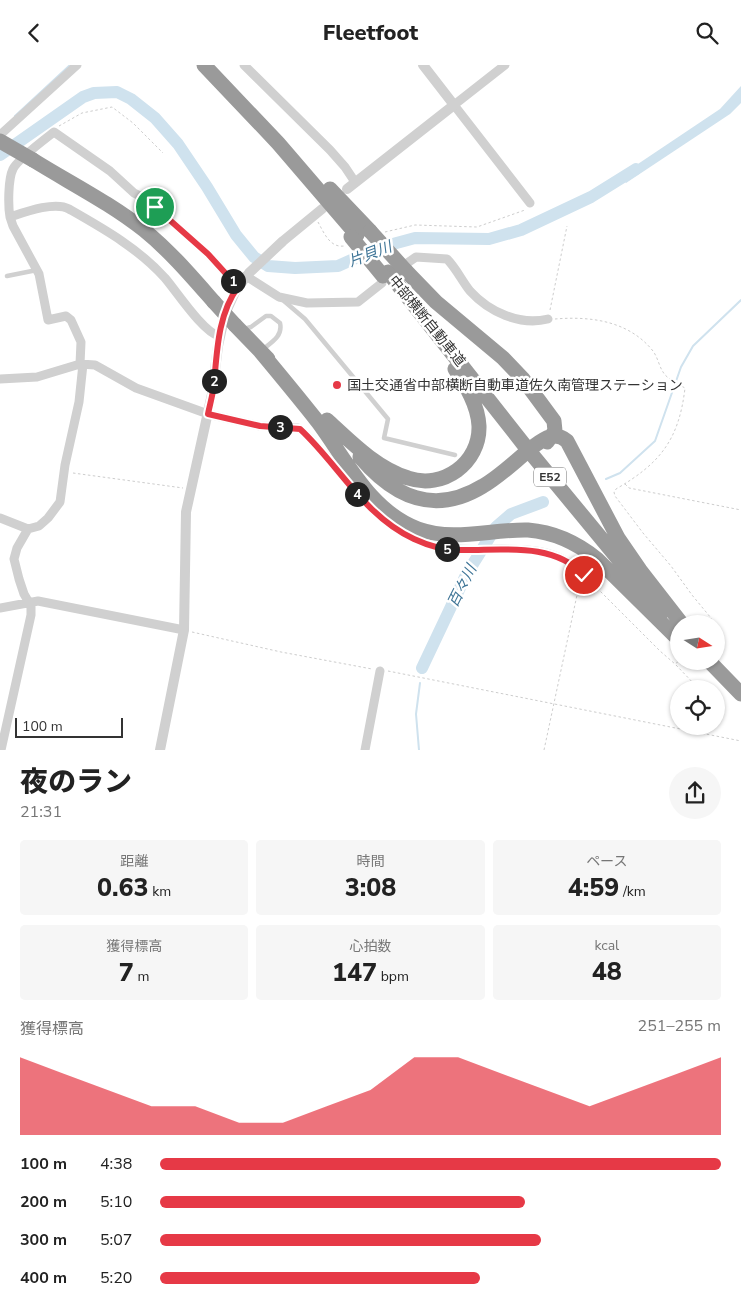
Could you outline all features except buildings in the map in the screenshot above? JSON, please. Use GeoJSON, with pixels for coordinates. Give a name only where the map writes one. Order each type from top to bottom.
{"type":"FeatureCollection","features":[{"type":"Feature","properties":{"kind":"highway"},"geometry":{"type":"LineString","coordinates":[[0,141],[112,208],[143,230],[170,253],[260,351],[376,484],[398,499],[414,505],[436,507],[462,503],[487,491],[531,453],[547,443],[555,428],[554,421],[518,373],[493,348],[436,302],[391,275],[297,156],[204,65]]}},
{"type":"Feature","properties":{"kind":"highway"},"geometry":{"type":"LineString","coordinates":[[246,108],[324,203],[360,237],[391,275],[462,379],[477,414],[479,425],[476,445],[464,466],[456,472],[436,481],[418,481],[397,474],[377,462],[323,422]]}},
{"type":"Feature","properties":{"kind":"highway","name":"中部横断自動車道"},"geometry":{"type":"LineString","coordinates":[[391,275],[586,522],[670,621]]}},
{"type":"Feature","properties":{"kind":"highway"},"geometry":{"type":"LineString","coordinates":[[323,422],[360,482],[379,503],[398,519],[435,534],[459,536],[528,530],[547,533],[567,540],[585,550],[670,631]]}},
{"type":"Feature","properties":{"kind":"highway"},"geometry":{"type":"LineString","coordinates":[[552,436],[559,436],[567,441],[618,538],[675,615]]}},
{"type":"Feature","properties":{"kind":"highway"},"geometry":{"type":"LineString","coordinates":[[714,670],[741,694]]}},
{"type":"Feature","properties":{"kind":"highway"},"geometry":{"type":"LineString","coordinates":[[718,670],[728,682]]}},
{"type":"Feature","properties":{"kind":"street"},"geometry":{"type":"LineString","coordinates":[[0,135],[77,65]]}},
{"type":"Feature","properties":{"kind":"street"},"geometry":{"type":"LineString","coordinates":[[244,65],[330,150],[345,167],[351,186],[506,65]]}},
{"type":"Feature","properties":{"kind":"street"},"geometry":{"type":"LineString","coordinates":[[423,65],[530,203]]}},
{"type":"Feature","properties":{"kind":"street"},"geometry":{"type":"LineString","coordinates":[[0,518],[28,529],[39,526],[55,511],[60,502],[65,465],[79,402],[82,364],[82,345],[71,320],[66,316],[48,319],[37,270],[13,226],[9,205],[11,176],[14,167],[54,132],[110,171],[134,193],[152,195],[155,207],[208,254],[238,287]]}},
{"type":"Feature","properties":{"kind":"street"},"geometry":{"type":"LineString","coordinates":[[160,750],[184,630],[185,520],[214,383],[219,336],[225,313],[238,287],[248,275],[324,203]]}},
{"type":"Feature","properties":{"kind":"street"},"geometry":{"type":"LineString","coordinates":[[10,217],[45,208],[61,206],[69,209],[116,236],[145,257],[214,335],[219,336]]}},
{"type":"Feature","properties":{"kind":"street"},"geometry":{"type":"LineString","coordinates":[[248,275],[279,297],[307,303],[351,303],[358,302],[416,257],[446,259],[475,296],[496,311],[516,319],[529,321],[548,319]]}},
{"type":"Feature","properties":{"kind":"street"},"geometry":{"type":"LineString","coordinates":[[0,379],[38,377],[82,364],[95,365],[122,381],[208,414],[260,426],[300,429],[369,506],[387,523],[404,534],[425,544],[447,549],[536,551],[553,555],[570,563],[584,575]]}},
{"type":"Feature","properties":{"kind":"street"},"geometry":{"type":"LineString","coordinates":[[1,750],[32,610],[19,579],[14,559],[17,548],[28,529]]}},
{"type":"Feature","properties":{"kind":"street"},"geometry":{"type":"LineString","coordinates":[[0,608],[38,601],[184,630]]}},
{"type":"Feature","properties":{"kind":"street"},"geometry":{"type":"LineString","coordinates":[[365,750],[380,671]]}},
{"type":"Feature","properties":{"kind":"lane"},"geometry":{"type":"LineString","coordinates":[[7,276],[37,270]]}},
{"type":"Feature","properties":{"kind":"lane"},"geometry":{"type":"LineString","coordinates":[[279,297],[305,319],[388,419],[384,439],[455,455]]}},
{"type":"Feature","properties":{"kind":"lane"},"geometry":{"type":"LineString","coordinates":[[237,327],[251,327],[266,316],[271,316],[280,323],[281,331],[260,351]]}},
{"type":"Feature","properties":{"kind":"path"},"geometry":{"type":"LineString","coordinates":[[54,132],[58,126],[82,113],[112,107],[133,123],[163,153]]}},
{"type":"Feature","properties":{"kind":"path"},"geometry":{"type":"LineString","coordinates":[[313,215],[334,245],[414,225],[477,227],[528,208],[530,203]]}},
{"type":"Feature","properties":{"kind":"path"},"geometry":{"type":"LineString","coordinates":[[567,225],[548,319],[588,318],[602,320],[626,328],[647,344],[655,354],[664,374],[685,388],[680,418],[671,440],[655,460],[614,492],[643,533],[708,615]]}},
{"type":"Feature","properties":{"kind":"path"},"geometry":{"type":"LineString","coordinates":[[65,472],[191,489]]}},
{"type":"Feature","properties":{"kind":"path"},"geometry":{"type":"LineString","coordinates":[[625,484],[629,488],[741,510],[741,506]]}},
{"type":"Feature","properties":{"kind":"path"},"geometry":{"type":"LineString","coordinates":[[544,750],[581,580],[584,575],[670,659]]}},
{"type":"Feature","properties":{"kind":"path"},"geometry":{"type":"LineString","coordinates":[[184,630],[281,652],[380,671],[405,673],[741,741]]}},
{"type":"Feature","properties":{"kind":"path"},"geometry":{"type":"LineString","coordinates":[[681,670],[690,680]]}},
{"type":"Feature","properties":{"kind":"water"},"geometry":{"type":"Polygon","coordinates":[[[741,86],[741,103],[730,114],[626,183],[620,176],[720,109],[741,86]]]}},
{"type":"Feature","properties":{"kind":"waterway"},"geometry":{"type":"LineString","coordinates":[[15,116],[70,65]]}},
{"type":"Feature","properties":{"kind":"waterway","name":"片貝川"},"geometry":{"type":"LineString","coordinates":[[0,155],[83,97],[94,93],[117,92],[131,99],[155,118],[178,144],[236,235],[254,257],[268,266],[295,268],[338,266],[378,248],[415,238],[489,239],[521,230],[591,197],[636,169]]}},
{"type":"Feature","properties":{"kind":"waterway","name":"百々川"},"geometry":{"type":"LineString","coordinates":[[606,479],[620,473],[655,441],[681,367],[693,346],[741,300]]}},
{"type":"Feature","properties":{"kind":"waterway","name":"百々川"},"geometry":{"type":"LineString","coordinates":[[422,668],[466,575],[496,527],[511,514],[543,502]]}},
{"type":"Feature","properties":{"kind":"waterway"},"geometry":{"type":"LineString","coordinates":[[419,750],[416,714],[420,683]]}},
{"type":"Feature","properties":{"kind":"place","name":"国土交通省中部横断自動車道佐久南管理ステーション"},"geometry":{"type":"Point","coordinates":[337,385]}},
{"type":"Feature","properties":{"kind":"route"},"geometry":{"type":"LineString","coordinates":[[155,207],[208,254],[238,287],[223,321],[208,414],[260,426],[300,429],[340,472],[358,495],[387,523],[425,544],[457,550],[541,551],[570,563],[584,575]]}}]}
